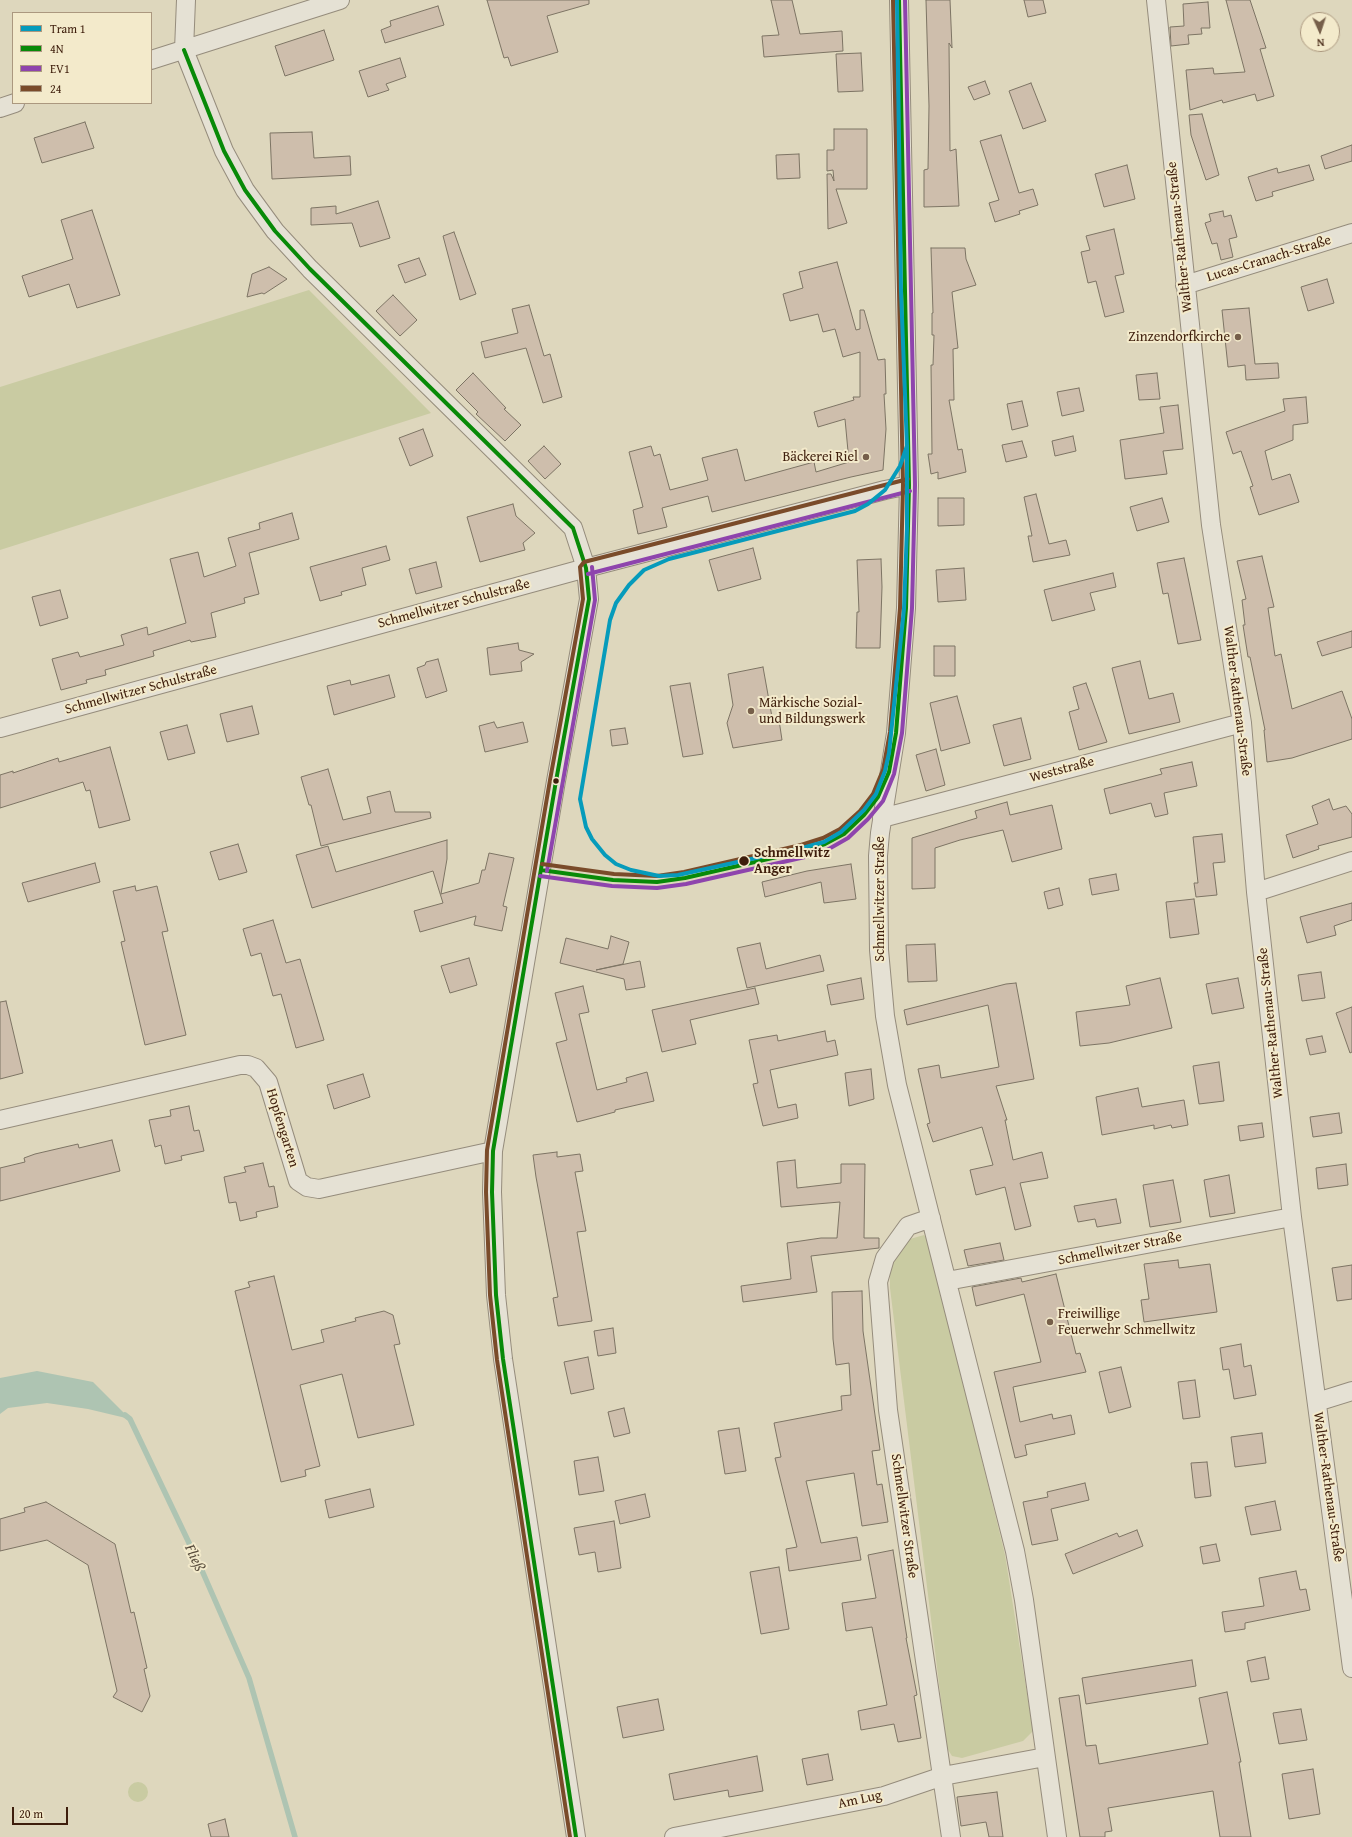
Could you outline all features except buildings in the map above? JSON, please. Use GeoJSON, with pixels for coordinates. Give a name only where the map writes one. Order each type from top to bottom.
{"type":"FeatureCollection","features":[{"type":"Feature","properties":{"kind":"street"},"geometry":{"type":"LineString","coordinates":[[186,0],[184,50],[224,151],[245,190],[275,231],[310,269],[573,528],[586,568],[589,599],[493,1151],[492,1192],[496,1295],[503,1359],[576,1837]]}},
{"type":"Feature","properties":{"kind":"street"},"geometry":{"type":"LineString","coordinates":[[152,60],[340,0]]}},
{"type":"Feature","properties":{"kind":"street","name":"Schmellwitzer Straße"},"geometry":{"type":"LineString","coordinates":[[898,0],[909,485],[906,608],[896,733],[882,818],[878,856],[879,950],[886,1016],[897,1085],[1015,1551],[1024,1600],[1057,1837]]}},
{"type":"Feature","properties":{"kind":"street","name":"Walther-Rathenau-Straße"},"geometry":{"type":"LineString","coordinates":[[1156,0],[1211,525],[1242,723],[1256,892],[1292,1217],[1352,1668]]}},
{"type":"Feature","properties":{"kind":"street"},"geometry":{"type":"LineString","coordinates":[[0,108],[12,104]]}},
{"type":"Feature","properties":{"kind":"street","name":"Lucas-Cranach-Straße"},"geometry":{"type":"LineString","coordinates":[[1185,285],[1352,233]]}},
{"type":"Feature","properties":{"kind":"street","name":"Schmellwitzer Schulstraße"},"geometry":{"type":"LineString","coordinates":[[0,728],[586,568],[909,485]]}},
{"type":"Feature","properties":{"kind":"street","name":"Weststraße"},"geometry":{"type":"LineString","coordinates":[[882,818],[1242,723]]}},
{"type":"Feature","properties":{"kind":"street"},"geometry":{"type":"LineString","coordinates":[[1256,892],[1352,860]]}},
{"type":"Feature","properties":{"kind":"street","name":"Hopfengarten"},"geometry":{"type":"LineString","coordinates":[[0,1120],[244,1065],[256,1068],[268,1082],[298,1181],[307,1187],[319,1189],[493,1151]]}},
{"type":"Feature","properties":{"kind":"street","name":"Schmellwitzer Straße"},"geometry":{"type":"LineString","coordinates":[[947,1281],[1292,1217]]}},
{"type":"Feature","properties":{"kind":"street","name":"Schmellwitzer Straße"},"geometry":{"type":"LineString","coordinates":[[931,1218],[908,1226],[885,1258],[878,1282],[888,1410],[951,1837]]}},
{"type":"Feature","properties":{"kind":"street","name":"Walther-Rathenau-Straße"},"geometry":{"type":"LineString","coordinates":[[1317,1402],[1352,1391]]}},
{"type":"Feature","properties":{"kind":"street","name":"Am Lug"},"geometry":{"type":"LineString","coordinates":[[674,1837],[884,1796],[943,1776],[1045,1757]]}},
{"type":"Feature","properties":{"kind":"green space"},"geometry":{"type":"Polygon","coordinates":[[[309,290],[431,413],[0,550],[0,387],[309,290]]]}},
{"type":"Feature","properties":{"kind":"green space"},"geometry":{"type":"Polygon","coordinates":[[[924,1235],[929,1242],[1005,1555],[1033,1731],[1023,1741],[962,1758],[952,1756],[947,1748],[890,1288],[890,1263],[903,1241],[924,1235]]]}},
{"type":"Feature","properties":{"kind":"green space"},"geometry":{"type":"Polygon","coordinates":[[[134,1782],[142,1782],[148,1788],[148,1796],[142,1802],[134,1802],[128,1796],[128,1788],[134,1782]]]}},
{"type":"Feature","properties":{"kind":"shaded area"},"geometry":{"type":"Polygon","coordinates":[[[37,1371],[93,1382],[130,1419],[88,1409],[47,1403],[8,1408],[0,1414],[0,1378],[37,1371]]]}},
{"type":"Feature","properties":{"kind":"waterway","name":"Fließ"},"geometry":{"type":"LineString","coordinates":[[125,1415],[130,1419],[200,1566],[249,1678],[295,1837]]}},
{"type":"Feature","properties":{"kind":"tram line","name":"1"},"geometry":{"type":"LineString","coordinates":[[897,0],[898,61],[901,291],[897,0]]}},
{"type":"Feature","properties":{"kind":"tram line","name":"1"},"geometry":{"type":"LineString","coordinates":[[901,291],[907,446]]}},
{"type":"Feature","properties":{"kind":"tram line","name":"1"},"geometry":{"type":"LineString","coordinates":[[901,291],[907,446]]}},
{"type":"Feature","properties":{"kind":"tram line","name":"1"},"geometry":{"type":"LineString","coordinates":[[907,446],[907,529],[904,609],[889,753],[885,771],[876,794],[864,810],[841,832],[824,842],[802,848],[678,875],[659,876],[631,870],[616,864],[605,855],[592,839],[586,827],[580,799],[610,620],[616,603],[629,585],[644,570],[669,559],[855,511],[868,504],[885,490],[900,466],[907,446]]}},
{"type":"Feature","properties":{"kind":"transit line","name":"24"},"geometry":{"type":"LineString","coordinates":[[542,864],[614,874],[657,876],[684,872],[801,845],[823,838],[840,829],[860,811],[873,794],[883,770],[890,732],[900,608],[903,485],[893,0]]}},
{"type":"Feature","properties":{"kind":"transit line","name":"4N"},"geometry":{"type":"LineString","coordinates":[[541,870],[613,880],[657,882],[685,878],[803,851],[825,844],[844,834],[864,815],[878,797],[889,772],[896,733],[906,608],[909,485],[899,0]]}},
{"type":"Feature","properties":{"kind":"transit line","name":"EV1"},"geometry":{"type":"LineString","coordinates":[[540,876],[612,886],[657,888],[686,884],[805,857],[827,850],[848,838],[868,819],[883,801],[894,774],[902,733],[912,608],[915,485],[905,0]]}},
{"type":"Feature","properties":{"kind":"transit line","name":"4N"},"geometry":{"type":"LineString","coordinates":[[184,50],[224,151],[245,190],[275,231],[310,269],[573,528],[586,568],[589,599],[556,781],[493,1151],[492,1192],[496,1295],[503,1359],[576,1837]]}},
{"type":"Feature","properties":{"kind":"transit line","name":"24"},"geometry":{"type":"LineString","coordinates":[[570,1837],[497,1360],[490,1295],[486,1192],[487,1150],[550,780],[583,599],[580,567],[584,562],[908,479]]}},
{"type":"Feature","properties":{"kind":"transit line","name":"EV1"},"geometry":{"type":"LineString","coordinates":[[588,574],[910,491]]}},
{"type":"Feature","properties":{"kind":"transit line","name":"EV1"},"geometry":{"type":"LineString","coordinates":[[547,871],[595,600],[592,567]]}},
{"type":"Feature","properties":{"kind":"place","name":"Zinzendorfkirche"},"geometry":{"type":"Point","coordinates":[1238,337]}},
{"type":"Feature","properties":{"kind":"place","name":"Bäckerei Riel"},"geometry":{"type":"Point","coordinates":[866,457]}},
{"type":"Feature","properties":{"kind":"place","name":"Märkische Sozial- und Bildungswerk"},"geometry":{"type":"Point","coordinates":[751,711]}},
{"type":"Feature","properties":{"kind":"place","name":"Schmellwitz Anger"},"geometry":{"type":"Point","coordinates":[744,861]}},
{"type":"Feature","properties":{"kind":"place","name":"Freiwillige Feuerwehr Schmellwitz"},"geometry":{"type":"Point","coordinates":[1050,1322]}}]}
